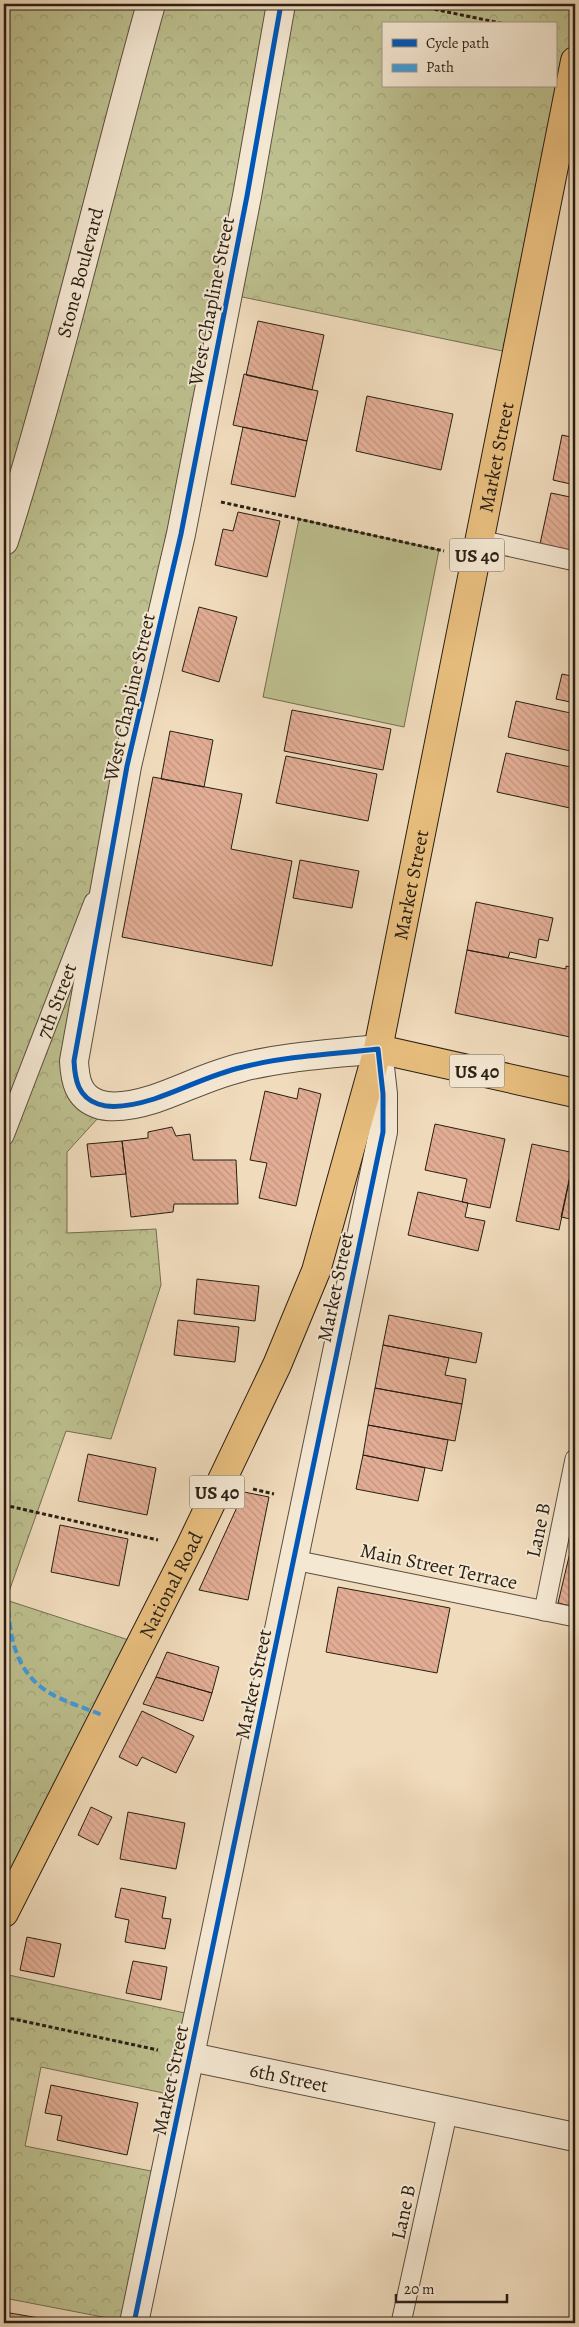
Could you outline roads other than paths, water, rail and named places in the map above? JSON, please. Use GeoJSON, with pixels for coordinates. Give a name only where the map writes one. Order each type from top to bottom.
{"type":"FeatureCollection","features":[{"type":"Feature","properties":{"kind":"main road","name":"Market Street"},"geometry":{"type":"LineString","coordinates":[[378,1049],[575,61]]}},
{"type":"Feature","properties":{"kind":"main road","name":"US 40"},"geometry":{"type":"LineString","coordinates":[[378,1049],[575,1093]]}},
{"type":"Feature","properties":{"kind":"main road","name":"National Road"},"geometry":{"type":"LineString","coordinates":[[4,1913],[190,1547],[277,1365],[316,1271],[378,1049]]}},
{"type":"Feature","properties":{"kind":"street","name":"West Chapline Street"},"geometry":{"type":"LineString","coordinates":[[281,4],[247,196],[189,495],[128,766],[108,866],[74,1061],[74,1079],[80,1092],[86,1098],[98,1104],[129,1105],[167,1095],[208,1078],[242,1067],[277,1060],[378,1049]]}},
{"type":"Feature","properties":{"kind":"street","name":"Stone Boulevard"},"geometry":{"type":"LineString","coordinates":[[4,541],[22,484],[94,226],[149,5]]}},
{"type":"Feature","properties":{"kind":"street","name":"Market Street"},"geometry":{"type":"LineString","coordinates":[[134,2323],[383,1132],[383,1094],[378,1049]]}},
{"type":"Feature","properties":{"kind":"street","name":"6th Street"},"geometry":{"type":"LineString","coordinates":[[190,2057],[575,2137]]}},
{"type":"Feature","properties":{"kind":"lane"},"geometry":{"type":"LineString","coordinates":[[478,549],[575,561]]}},
{"type":"Feature","properties":{"kind":"lane","name":"7th Street"},"geometry":{"type":"LineString","coordinates":[[4,1136],[108,866]]}},
{"type":"Feature","properties":{"kind":"lane","name":"Lane B"},"geometry":{"type":"LineString","coordinates":[[544,1610],[575,1459]]}},
{"type":"Feature","properties":{"kind":"lane","name":"Main Street Terrace"},"geometry":{"type":"LineString","coordinates":[[294,1560],[575,1617]]}},
{"type":"Feature","properties":{"kind":"lane","name":"Lane B"},"geometry":{"type":"LineString","coordinates":[[402,2323],[448,2110]]}}]}
